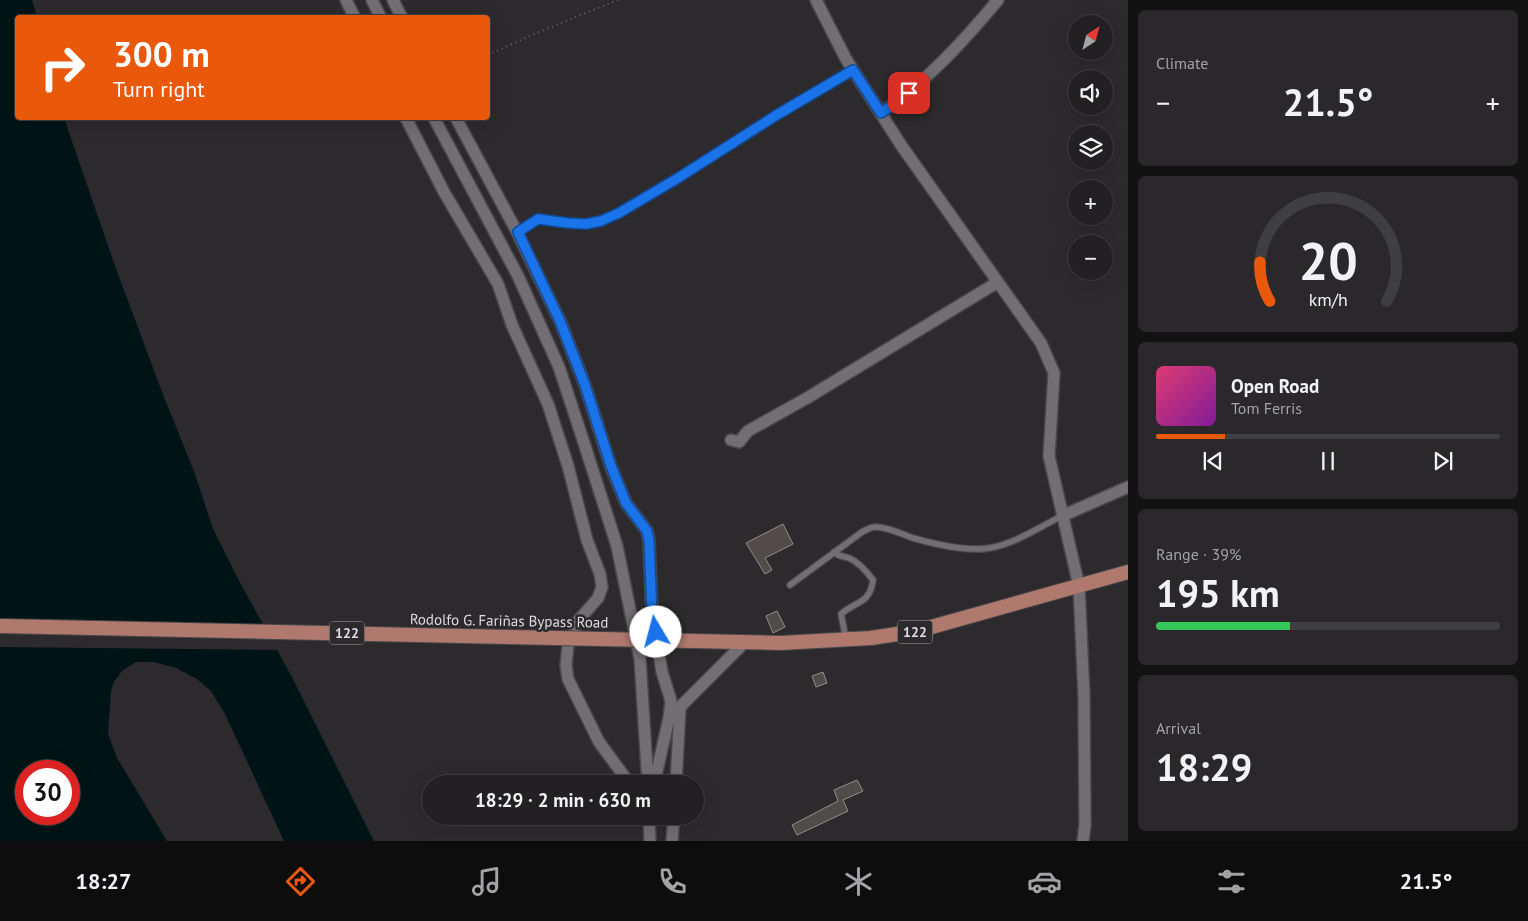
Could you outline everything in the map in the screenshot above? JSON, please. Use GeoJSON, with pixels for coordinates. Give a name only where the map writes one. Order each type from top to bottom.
{"type":"FeatureCollection","features":[{"type":"Feature","properties":{"kind":"main road","name":"Rodolfo G. Fariñas Bypass Road"},"geometry":{"type":"LineString","coordinates":[[0,626],[744,643],[846,640],[916,631],[1128,572]]}},
{"type":"Feature","properties":{"kind":"street"},"geometry":{"type":"LineString","coordinates":[[346,0],[354,15]]}},
{"type":"Feature","properties":{"kind":"street"},"geometry":{"type":"LineString","coordinates":[[372,0],[380,15]]}},
{"type":"Feature","properties":{"kind":"street"},"geometry":{"type":"LineString","coordinates":[[393,0],[400,15]]}},
{"type":"Feature","properties":{"kind":"street"},"geometry":{"type":"LineString","coordinates":[[816,0],[853,70],[907,153],[1041,343],[1054,373],[1049,456],[1079,586],[1084,696],[1085,825],[1083,841]]}},
{"type":"Feature","properties":{"kind":"street"},"geometry":{"type":"LineString","coordinates":[[881,113],[917,87],[948,56],[998,0]]}},
{"type":"Feature","properties":{"kind":"street"},"geometry":{"type":"LineString","coordinates":[[407,120],[444,192],[498,284],[512,325],[548,404],[568,466],[587,540],[600,574],[602,587],[598,598],[577,622],[568,646],[566,665],[568,679],[599,742],[623,775]]}},
{"type":"Feature","properties":{"kind":"street"},"geometry":{"type":"LineString","coordinates":[[435,120],[518,276],[559,367],[584,443],[616,546],[640,658],[647,775]]}},
{"type":"Feature","properties":{"kind":"street"},"geometry":{"type":"LineString","coordinates":[[457,120],[518,232],[560,321],[585,385],[611,466],[626,503],[647,531],[652,613],[662,672],[671,701],[656,775]]}},
{"type":"Feature","properties":{"kind":"street"},"geometry":{"type":"LineString","coordinates":[[731,440],[739,442],[748,430],[807,398],[998,282]]}},
{"type":"Feature","properties":{"kind":"street"},"geometry":{"type":"LineString","coordinates":[[1062,516],[1128,487]]}},
{"type":"Feature","properties":{"kind":"street"},"geometry":{"type":"LineString","coordinates":[[669,718],[744,643]]}},
{"type":"Feature","properties":{"kind":"street"},"geometry":{"type":"LineString","coordinates":[[676,775],[680,708]]}},
{"type":"Feature","properties":{"kind":"street"},"geometry":{"type":"LineString","coordinates":[[649,825],[650,841]]}},
{"type":"Feature","properties":{"kind":"street"},"geometry":{"type":"LineString","coordinates":[[672,841],[673,825]]}},
{"type":"Feature","properties":{"kind":"lane"},"geometry":{"type":"LineString","coordinates":[[518,232],[538,219],[586,224],[601,221],[619,213],[853,70]]}},
{"type":"Feature","properties":{"kind":"lane"},"geometry":{"type":"LineString","coordinates":[[790,585],[869,528],[877,527],[919,540],[962,548],[991,548],[1004,544],[1062,516]]}},
{"type":"Feature","properties":{"kind":"lane"},"geometry":{"type":"LineString","coordinates":[[834,552],[840,557],[848,558],[857,563],[873,580],[872,591],[862,602],[848,608],[841,614],[846,640]]}},
{"type":"Feature","properties":{"kind":"path"},"geometry":{"type":"LineString","coordinates":[[490,54],[618,0]]}},
{"type":"Feature","properties":{"kind":"shaded area"},"geometry":{"type":"Polygon","coordinates":[[[0,0],[32,0],[36,15],[15,15],[15,120],[65,120],[115,266],[195,474],[213,529],[293,679],[374,841],[284,841],[225,714],[211,691],[197,679],[176,668],[154,662],[136,662],[122,671],[114,682],[111,691],[108,734],[117,758],[167,841],[0,841],[0,0]]]}},
{"type":"Feature","properties":{"kind":"pier"},"geometry":{"type":"Polygon","coordinates":[[[0,622],[267,627],[280,650],[0,647],[0,622]]]}},
{"type":"Feature","properties":{"kind":"building"},"geometry":{"type":"Polygon","coordinates":[[[783,524],[793,544],[765,558],[772,570],[765,574],[746,543],[783,524]]]}},
{"type":"Feature","properties":{"kind":"building"},"geometry":{"type":"Polygon","coordinates":[[[777,611],[785,627],[773,633],[766,616],[777,611]]]}},
{"type":"Feature","properties":{"kind":"building"},"geometry":{"type":"Polygon","coordinates":[[[823,672],[827,683],[816,687],[812,676],[823,672]]]}},
{"type":"Feature","properties":{"kind":"building"},"geometry":{"type":"Polygon","coordinates":[[[857,780],[863,791],[843,800],[848,811],[797,835],[792,825],[838,801],[834,790],[857,780]]]}},
{"type":"Feature","properties":{"kind":"route"},"geometry":{"type":"LineString","coordinates":[[656,632],[652,613],[647,531],[626,503],[611,466],[585,385],[560,321],[518,232],[538,219],[586,224],[601,221],[619,213],[853,70],[881,113],[909,93]]}}]}
